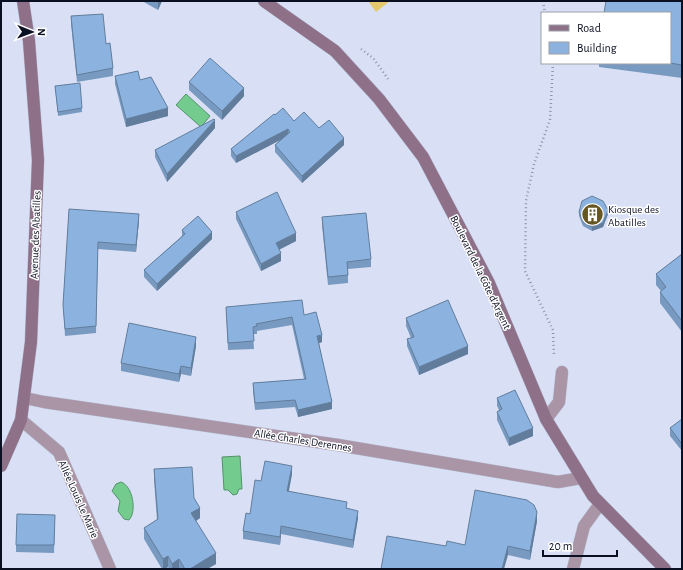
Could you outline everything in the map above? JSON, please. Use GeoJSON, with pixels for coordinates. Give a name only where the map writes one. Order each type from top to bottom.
{"type":"FeatureCollection","features":[{"type":"Feature","properties":{"kind":"main road","name":"Avenue des Abatilles"},"geometry":{"type":"LineString","coordinates":[[1,466],[21,420],[31,342],[38,160],[29,41],[23,1]]}},
{"type":"Feature","properties":{"kind":"main road","name":"Boulevard de la Côte d'Argent"},"geometry":{"type":"LineString","coordinates":[[264,1],[335,51],[379,99],[423,157],[489,283],[546,419],[581,478],[600,504],[665,569]]}},
{"type":"Feature","properties":{"kind":"street"},"geometry":{"type":"LineString","coordinates":[[546,419],[559,402],[562,372]]}},
{"type":"Feature","properties":{"kind":"street","name":"Allée Charles Derennes"},"geometry":{"type":"LineString","coordinates":[[25,398],[338,445],[558,482],[581,478]]}},
{"type":"Feature","properties":{"kind":"street","name":"Allée Louis Le Marie"},"geometry":{"type":"LineString","coordinates":[[21,420],[59,452],[110,569]]}},
{"type":"Feature","properties":{"kind":"street"},"geometry":{"type":"LineString","coordinates":[[573,569],[584,526],[600,504]]}},
{"type":"Feature","properties":{"kind":"path"},"geometry":{"type":"LineString","coordinates":[[543,1],[545,12]]}},
{"type":"Feature","properties":{"kind":"path"},"geometry":{"type":"LineString","coordinates":[[553,64],[550,120],[534,164],[526,201],[525,271],[553,330],[554,360]]}},
{"type":"Feature","properties":{"kind":"shaded area"},"geometry":{"type":"Polygon","coordinates":[[[368,1],[390,1],[376,12],[368,1]]]}},
{"type":"Feature","properties":{"kind":"shaded area"},"geometry":{"type":"Polygon","coordinates":[[[186,94],[210,116],[201,127],[176,105],[186,94]]]}},
{"type":"Feature","properties":{"kind":"shaded area"},"geometry":{"type":"Polygon","coordinates":[[[240,456],[242,489],[239,489],[237,494],[233,495],[228,490],[224,490],[222,457],[240,456]]]}},
{"type":"Feature","properties":{"kind":"shaded area"},"geometry":{"type":"Polygon","coordinates":[[[121,482],[125,484],[131,494],[133,511],[129,520],[124,519],[118,511],[120,501],[112,491],[116,484],[121,482]]]}},
{"type":"Feature","properties":{"kind":"building"},"geometry":{"type":"Polygon","coordinates":[[[606,1],[682,1],[682,65],[671,63],[671,12],[604,12],[606,1]]]}},
{"type":"Feature","properties":{"kind":"building"},"geometry":{"type":"Polygon","coordinates":[[[103,14],[106,44],[110,43],[113,68],[77,75],[71,16],[103,14]]]}},
{"type":"Feature","properties":{"kind":"building"},"geometry":{"type":"Polygon","coordinates":[[[210,58],[244,88],[222,111],[189,82],[210,58]]]}},
{"type":"Feature","properties":{"kind":"building"},"geometry":{"type":"Polygon","coordinates":[[[138,71],[140,80],[151,77],[168,108],[126,119],[115,76],[138,71]]]}},
{"type":"Feature","properties":{"kind":"building"},"geometry":{"type":"Polygon","coordinates":[[[80,83],[82,108],[58,112],[55,86],[80,83]]]}},
{"type":"Feature","properties":{"kind":"building"},"geometry":{"type":"Polygon","coordinates":[[[283,108],[294,121],[304,112],[319,128],[329,120],[344,138],[302,176],[275,145],[290,132],[288,129],[236,156],[231,149],[283,108]]]}},
{"type":"Feature","properties":{"kind":"building"},"geometry":{"type":"Polygon","coordinates":[[[214,119],[215,120],[167,174],[155,150],[214,119]]]}},
{"type":"Feature","properties":{"kind":"building"},"geometry":{"type":"Polygon","coordinates":[[[277,192],[296,233],[276,243],[281,253],[261,264],[236,212],[277,192]]]}},
{"type":"Feature","properties":{"kind":"building","name":"Kiosque des Abatilles"},"geometry":{"type":"Polygon","coordinates":[[[592,196],[603,201],[608,210],[603,223],[592,227],[583,222],[579,212],[582,201],[592,196]]]}},
{"type":"Feature","properties":{"kind":"building"},"geometry":{"type":"Polygon","coordinates":[[[69,209],[139,214],[136,245],[98,242],[96,326],[65,329],[63,305],[69,209]]]}},
{"type":"Feature","properties":{"kind":"building"},"geometry":{"type":"Polygon","coordinates":[[[366,213],[371,259],[347,262],[348,275],[328,277],[322,217],[366,213]]]}},
{"type":"Feature","properties":{"kind":"building"},"geometry":{"type":"Polygon","coordinates":[[[198,216],[212,232],[157,284],[144,270],[185,234],[182,230],[198,216]]]}},
{"type":"Feature","properties":{"kind":"building"},"geometry":{"type":"Polygon","coordinates":[[[682,254],[682,321],[660,292],[666,287],[656,274],[682,254]]]}},
{"type":"Feature","properties":{"kind":"building"},"geometry":{"type":"Polygon","coordinates":[[[302,300],[304,315],[316,312],[322,335],[317,336],[332,402],[298,410],[295,400],[255,403],[253,383],[306,379],[292,317],[256,324],[257,326],[253,327],[254,341],[228,343],[226,307],[302,300]]]}},
{"type":"Feature","properties":{"kind":"building"},"geometry":{"type":"Polygon","coordinates":[[[448,300],[468,346],[419,367],[407,339],[414,337],[406,318],[448,300]]]}},
{"type":"Feature","properties":{"kind":"building"},"geometry":{"type":"Polygon","coordinates":[[[129,323],[196,337],[191,368],[181,366],[179,374],[121,363],[129,323]]]}},
{"type":"Feature","properties":{"kind":"building"},"geometry":{"type":"Polygon","coordinates":[[[515,390],[533,428],[509,438],[497,412],[502,409],[497,398],[515,390]]]}},
{"type":"Feature","properties":{"kind":"building"},"geometry":{"type":"Polygon","coordinates":[[[682,419],[682,444],[670,428],[682,419]]]}},
{"type":"Feature","properties":{"kind":"building"},"geometry":{"type":"Polygon","coordinates":[[[265,461],[292,466],[287,491],[347,502],[346,508],[358,511],[353,540],[281,526],[280,537],[243,531],[246,513],[250,514],[255,480],[261,481],[265,461]]]}},
{"type":"Feature","properties":{"kind":"building"},"geometry":{"type":"Polygon","coordinates":[[[192,467],[194,498],[200,508],[191,513],[216,553],[190,569],[185,569],[179,559],[172,564],[168,556],[163,559],[144,528],[158,519],[154,469],[192,467]]]}},
{"type":"Feature","properties":{"kind":"building"},"geometry":{"type":"Polygon","coordinates":[[[475,490],[527,500],[534,505],[537,512],[530,551],[508,546],[502,569],[381,569],[387,536],[446,546],[447,541],[465,545],[475,490]]]}},
{"type":"Feature","properties":{"kind":"building"},"geometry":{"type":"Polygon","coordinates":[[[17,514],[55,515],[54,545],[16,545],[17,514]]]}},
{"type":"Feature","properties":{"kind":"place","name":"Kiosque des Abatilles"},"geometry":{"type":"Point","coordinates":[593,215]}}]}
